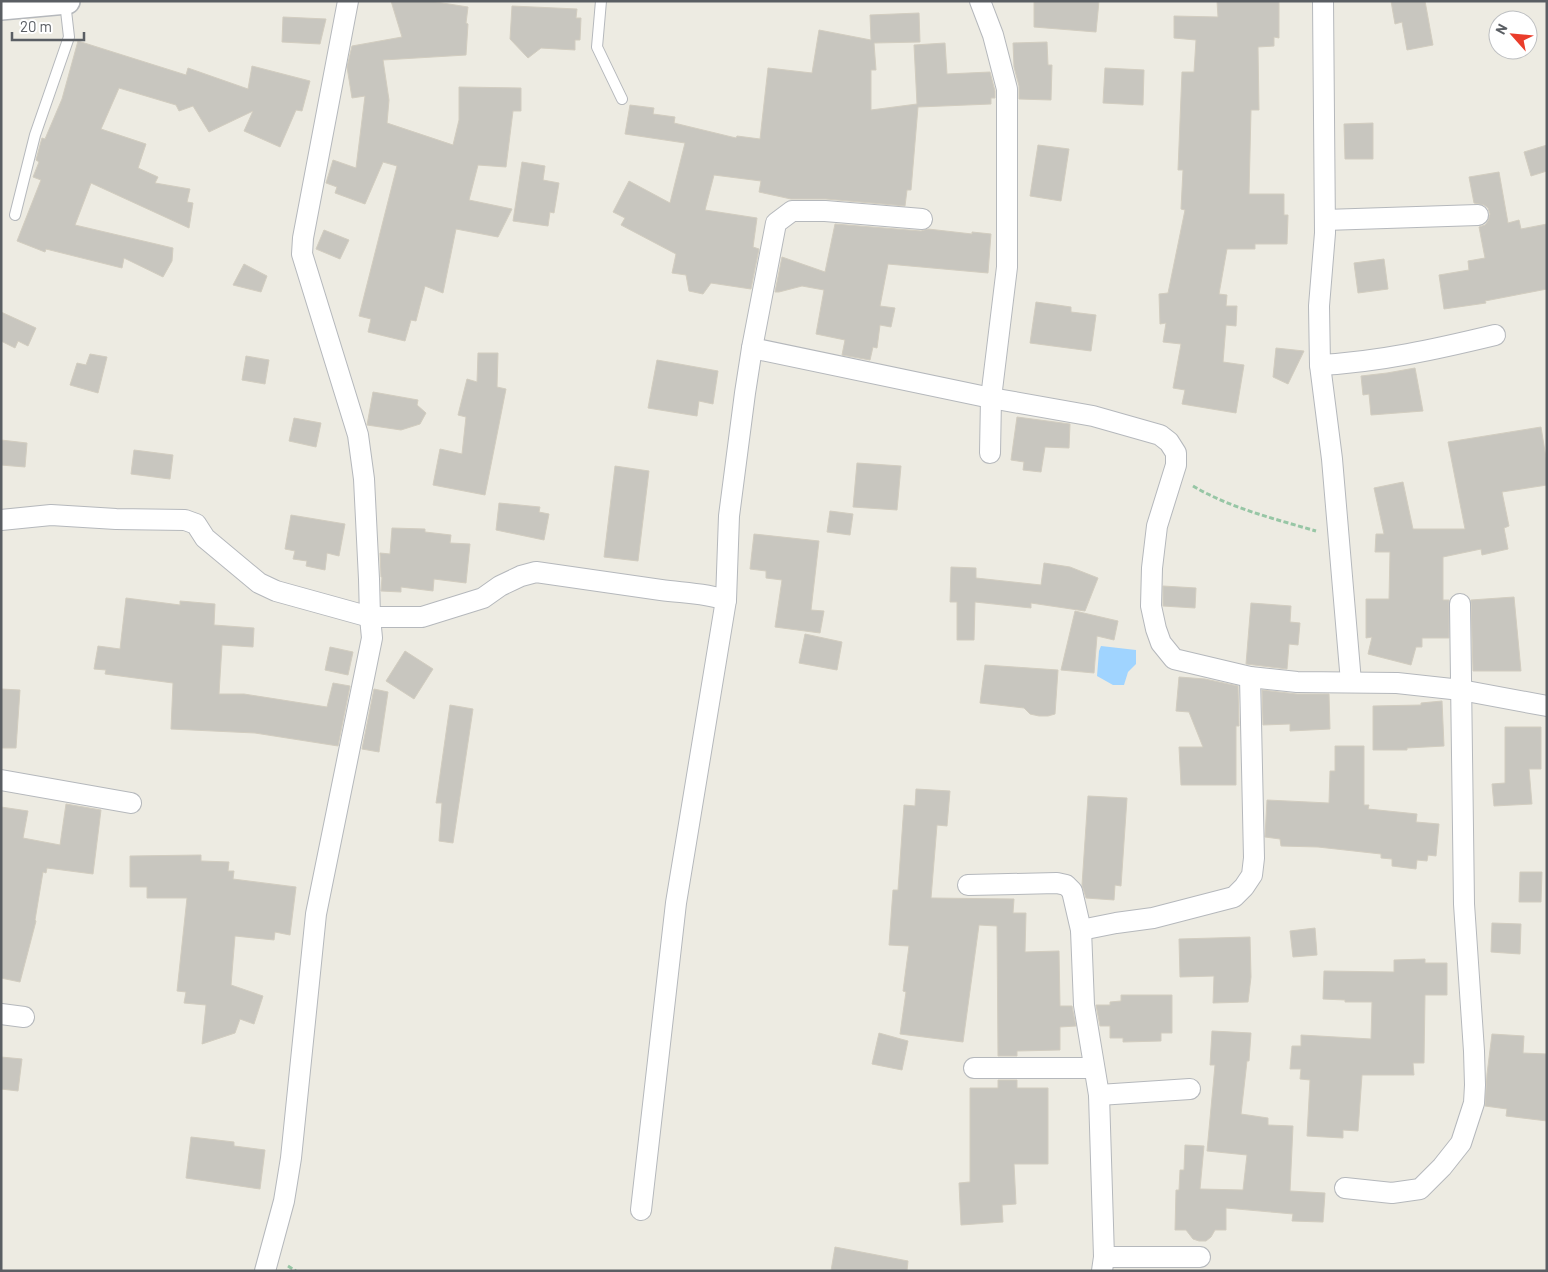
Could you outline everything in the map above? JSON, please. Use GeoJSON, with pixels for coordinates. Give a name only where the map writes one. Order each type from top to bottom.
{"type":"FeatureCollection","features":[{"type":"Feature","properties":{"kind":"street"},"geometry":{"type":"LineString","coordinates":[[1,7],[66,1]]}},
{"type":"Feature","properties":{"kind":"street"},"geometry":{"type":"LineString","coordinates":[[265,1271],[284,1201],[292,1149],[316,914],[368,666],[372,638],[364,478],[358,435],[302,254],[348,1]]}},
{"type":"Feature","properties":{"kind":"street"},"geometry":{"type":"LineString","coordinates":[[980,1],[993,35],[1007,89],[1007,267],[992,398],[990,453]]}},
{"type":"Feature","properties":{"kind":"street"},"geometry":{"type":"LineString","coordinates":[[1323,1],[1325,233],[1318,306],[1320,365],[1339,538],[1351,682]]}},
{"type":"Feature","properties":{"kind":"street"},"geometry":{"type":"LineString","coordinates":[[641,1210],[676,903],[726,600],[729,516],[752,348],[776,223],[792,211],[824,211],[922,219]]}},
{"type":"Feature","properties":{"kind":"street"},"geometry":{"type":"LineString","coordinates":[[1325,220],[1478,215]]}},
{"type":"Feature","properties":{"kind":"street"},"geometry":{"type":"LineString","coordinates":[[1320,365],[1362,362],[1446,347],[1495,335]]}},
{"type":"Feature","properties":{"kind":"street"},"geometry":{"type":"LineString","coordinates":[[752,348],[992,398],[1093,416],[1160,435],[1169,442],[1176,453],[1176,465],[1157,526],[1152,568],[1151,606],[1161,643],[1174,659],[1250,677],[1297,682],[1397,683],[1461,690],[1547,706]]}},
{"type":"Feature","properties":{"kind":"street"},"geometry":{"type":"LineString","coordinates":[[1,520],[50,515],[116,520],[185,520],[196,524],[205,538],[260,583],[276,591],[370,617],[422,616],[483,598],[500,586],[536,572],[665,591],[690,592],[726,600]]}},
{"type":"Feature","properties":{"kind":"street"},"geometry":{"type":"LineString","coordinates":[[1345,1188],[1392,1193],[1420,1189],[1442,1167],[1461,1142],[1474,1103],[1474,1051],[1464,904],[1460,604]]}},
{"type":"Feature","properties":{"kind":"street"},"geometry":{"type":"LineString","coordinates":[[1081,930],[1153,918],[1234,897],[1244,887],[1252,875],[1254,858],[1250,677]]}},
{"type":"Feature","properties":{"kind":"street"},"geometry":{"type":"LineString","coordinates":[[1,780],[131,803]]}},
{"type":"Feature","properties":{"kind":"street"},"geometry":{"type":"LineString","coordinates":[[968,885],[1057,883],[1066,885],[1072,891],[1081,930],[1084,1005],[1099,1095],[1103,1264],[1200,1257]]}},
{"type":"Feature","properties":{"kind":"street"},"geometry":{"type":"LineString","coordinates":[[1,1014],[24,1017]]}},
{"type":"Feature","properties":{"kind":"street"},"geometry":{"type":"LineString","coordinates":[[974,1068],[1094,1068]]}},
{"type":"Feature","properties":{"kind":"street"},"geometry":{"type":"LineString","coordinates":[[1099,1095],[1190,1089]]}},
{"type":"Feature","properties":{"kind":"lane"},"geometry":{"type":"LineString","coordinates":[[15,215],[35,134],[69,37],[66,1]]}},
{"type":"Feature","properties":{"kind":"lane"},"geometry":{"type":"LineString","coordinates":[[600,1],[597,47],[622,99]]}},
{"type":"Feature","properties":{"kind":"path"},"geometry":{"type":"LineString","coordinates":[[1176,465],[1187,483],[1203,492],[1264,516],[1339,538]]}},
{"type":"Feature","properties":{"kind":"water"},"geometry":{"type":"Polygon","coordinates":[[[1101,646],[1136,650],[1136,664],[1128,672],[1124,685],[1113,685],[1097,676],[1101,646]]]}},
{"type":"Feature","properties":{"kind":"building"},"geometry":{"type":"Polygon","coordinates":[[[391,1],[430,1],[468,7],[466,23],[468,24],[466,55],[383,60],[389,100],[387,123],[453,145],[459,120],[459,87],[521,88],[521,111],[513,111],[506,167],[478,165],[469,200],[512,209],[498,237],[456,229],[443,293],[425,286],[416,321],[411,320],[405,341],[368,332],[371,319],[359,316],[397,166],[383,162],[365,204],[335,193],[337,187],[326,183],[333,160],[356,168],[365,96],[352,98],[347,67],[352,46],[402,37],[391,1]]]}},
{"type":"Feature","properties":{"kind":"building"},"geometry":{"type":"Polygon","coordinates":[[[1034,1],[1099,1],[1096,32],[1034,27],[1034,1]]]}},
{"type":"Feature","properties":{"kind":"building"},"geometry":{"type":"Polygon","coordinates":[[[1217,1],[1279,1],[1279,38],[1274,37],[1274,46],[1258,47],[1259,110],[1251,110],[1249,194],[1284,194],[1284,215],[1288,215],[1287,244],[1255,244],[1255,249],[1227,249],[1219,294],[1227,295],[1226,306],[1237,306],[1236,326],[1226,325],[1223,362],[1244,365],[1236,413],[1182,404],[1185,390],[1173,388],[1181,344],[1163,342],[1166,323],[1160,324],[1159,294],[1168,293],[1185,210],[1181,209],[1183,170],[1178,170],[1182,72],[1194,72],[1196,40],[1174,38],[1174,16],[1218,17],[1217,1]]]}},
{"type":"Feature","properties":{"kind":"building"},"geometry":{"type":"Polygon","coordinates":[[[1391,1],[1425,1],[1433,45],[1407,50],[1402,22],[1395,24],[1391,1]]]}},
{"type":"Feature","properties":{"kind":"building"},"geometry":{"type":"Polygon","coordinates":[[[512,6],[577,9],[576,18],[581,18],[580,40],[575,40],[575,50],[541,48],[528,58],[510,39],[512,6]]]}},
{"type":"Feature","properties":{"kind":"building"},"geometry":{"type":"Polygon","coordinates":[[[919,13],[920,42],[874,43],[876,70],[871,70],[871,110],[917,104],[914,45],[945,43],[947,74],[990,72],[995,98],[991,98],[991,104],[918,107],[911,190],[907,190],[905,206],[826,199],[791,199],[759,192],[761,181],[714,175],[705,210],[757,218],[753,247],[759,249],[751,289],[711,283],[703,294],[689,291],[686,275],[672,273],[676,254],[621,225],[625,218],[613,212],[629,181],[670,203],[685,143],[625,134],[630,105],[654,108],[653,114],[675,117],[674,123],[736,138],[737,136],[760,139],[768,68],[812,73],[819,30],[871,40],[870,15],[919,13]]]}},
{"type":"Feature","properties":{"kind":"building"},"geometry":{"type":"Polygon","coordinates":[[[283,17],[326,19],[320,44],[282,42],[283,17]]]}},
{"type":"Feature","properties":{"kind":"building"},"geometry":{"type":"Polygon","coordinates":[[[78,41],[186,75],[188,68],[248,89],[252,66],[310,81],[302,111],[296,110],[280,147],[244,131],[253,111],[209,132],[193,106],[179,111],[176,105],[119,88],[101,129],[146,144],[138,168],[158,177],[155,183],[190,189],[187,202],[193,203],[189,228],[91,183],[75,225],[173,248],[172,261],[163,277],[124,258],[122,268],[46,249],[45,252],[17,241],[41,180],[33,177],[39,162],[36,160],[42,138],[45,139],[62,99],[78,41]]]}},
{"type":"Feature","properties":{"kind":"building"},"geometry":{"type":"Polygon","coordinates":[[[1047,42],[1048,65],[1052,65],[1051,100],[1019,99],[1019,86],[1014,67],[1013,43],[1047,42]]]}},
{"type":"Feature","properties":{"kind":"building"},"geometry":{"type":"Polygon","coordinates":[[[1105,68],[1144,70],[1143,105],[1103,103],[1105,68]]]}},
{"type":"Feature","properties":{"kind":"building"},"geometry":{"type":"Polygon","coordinates":[[[1373,123],[1373,159],[1345,159],[1344,124],[1373,123]]]}},
{"type":"Feature","properties":{"kind":"building"},"geometry":{"type":"Polygon","coordinates":[[[1038,145],[1069,149],[1061,201],[1030,196],[1038,145]]]}},
{"type":"Feature","properties":{"kind":"building"},"geometry":{"type":"Polygon","coordinates":[[[1547,145],[1547,171],[1531,176],[1524,152],[1547,145]]]}},
{"type":"Feature","properties":{"kind":"building"},"geometry":{"type":"Polygon","coordinates":[[[522,162],[545,166],[543,180],[559,183],[554,213],[550,212],[548,226],[513,221],[522,162]]]}},
{"type":"Feature","properties":{"kind":"building"},"geometry":{"type":"Polygon","coordinates":[[[1499,172],[1508,223],[1519,220],[1521,229],[1547,224],[1547,289],[1485,301],[1486,303],[1444,309],[1439,275],[1469,270],[1468,261],[1485,258],[1479,227],[1485,225],[1490,214],[1488,208],[1484,205],[1474,203],[1469,177],[1499,172]]]}},
{"type":"Feature","properties":{"kind":"building"},"geometry":{"type":"Polygon","coordinates":[[[835,224],[991,234],[988,273],[888,264],[880,306],[895,308],[891,327],[880,325],[877,348],[873,347],[870,360],[842,355],[845,340],[816,334],[824,290],[802,286],[775,292],[782,257],[825,272],[835,224]]]}},
{"type":"Feature","properties":{"kind":"building"},"geometry":{"type":"Polygon","coordinates":[[[324,230],[349,240],[340,259],[316,249],[324,230]]]}},
{"type":"Feature","properties":{"kind":"building"},"geometry":{"type":"Polygon","coordinates":[[[1384,259],[1388,289],[1358,293],[1354,263],[1384,259]]]}},
{"type":"Feature","properties":{"kind":"building"},"geometry":{"type":"Polygon","coordinates":[[[244,264],[267,276],[261,292],[233,285],[244,264]]]}},
{"type":"Feature","properties":{"kind":"building"},"geometry":{"type":"Polygon","coordinates":[[[1036,302],[1071,307],[1071,312],[1096,315],[1091,351],[1030,343],[1036,302]]]}},
{"type":"Feature","properties":{"kind":"building"},"geometry":{"type":"Polygon","coordinates":[[[1,312],[36,328],[28,346],[18,341],[15,348],[1,341],[1,312]]]}},
{"type":"Feature","properties":{"kind":"building"},"geometry":{"type":"Polygon","coordinates":[[[1276,348],[1304,351],[1288,384],[1273,377],[1276,348]]]}},
{"type":"Feature","properties":{"kind":"building"},"geometry":{"type":"Polygon","coordinates":[[[478,353],[498,353],[497,387],[506,389],[485,495],[433,485],[440,449],[462,454],[466,417],[458,415],[467,379],[477,382],[478,353]]]}},
{"type":"Feature","properties":{"kind":"building"},"geometry":{"type":"Polygon","coordinates":[[[90,354],[107,357],[98,393],[70,385],[77,363],[86,365],[90,354]]]}},
{"type":"Feature","properties":{"kind":"building"},"geometry":{"type":"Polygon","coordinates":[[[246,356],[269,360],[265,384],[242,380],[246,356]]]}},
{"type":"Feature","properties":{"kind":"building"},"geometry":{"type":"Polygon","coordinates":[[[657,360],[718,371],[713,404],[699,401],[697,416],[648,408],[657,360]]]}},
{"type":"Feature","properties":{"kind":"building"},"geometry":{"type":"Polygon","coordinates":[[[1415,368],[1423,411],[1371,415],[1369,394],[1363,395],[1361,376],[1415,368]]]}},
{"type":"Feature","properties":{"kind":"building"},"geometry":{"type":"Polygon","coordinates":[[[373,392],[418,400],[417,405],[426,413],[420,424],[401,430],[367,425],[373,392]]]}},
{"type":"Feature","properties":{"kind":"building"},"geometry":{"type":"Polygon","coordinates":[[[1017,417],[1070,424],[1069,448],[1045,447],[1041,472],[1023,470],[1024,462],[1011,460],[1017,417]]]}},
{"type":"Feature","properties":{"kind":"building"},"geometry":{"type":"Polygon","coordinates":[[[294,418],[321,423],[316,447],[289,441],[294,418]]]}},
{"type":"Feature","properties":{"kind":"building"},"geometry":{"type":"Polygon","coordinates":[[[1541,427],[1547,464],[1547,485],[1502,492],[1509,526],[1504,528],[1508,549],[1482,555],[1481,549],[1443,557],[1443,600],[1449,600],[1449,638],[1422,638],[1422,647],[1416,647],[1411,665],[1368,654],[1372,637],[1366,638],[1366,599],[1389,599],[1390,552],[1375,552],[1376,534],[1384,534],[1374,488],[1403,482],[1413,529],[1465,529],[1448,442],[1541,427]]]}},
{"type":"Feature","properties":{"kind":"building"},"geometry":{"type":"Polygon","coordinates":[[[1,440],[27,443],[25,467],[1,465],[1,440]]]}},
{"type":"Feature","properties":{"kind":"building"},"geometry":{"type":"Polygon","coordinates":[[[134,450],[173,455],[170,479],[131,474],[134,450]]]}},
{"type":"Feature","properties":{"kind":"building"},"geometry":{"type":"Polygon","coordinates":[[[857,463],[901,466],[897,510],[853,507],[857,463]]]}},
{"type":"Feature","properties":{"kind":"building"},"geometry":{"type":"Polygon","coordinates":[[[615,466],[649,471],[638,561],[604,557],[615,466]]]}},
{"type":"Feature","properties":{"kind":"building"},"geometry":{"type":"Polygon","coordinates":[[[499,503],[540,507],[539,512],[549,514],[544,540],[496,530],[499,503]]]}},
{"type":"Feature","properties":{"kind":"building"},"geometry":{"type":"Polygon","coordinates":[[[830,511],[853,514],[850,535],[827,532],[830,511]]]}},
{"type":"Feature","properties":{"kind":"building"},"geometry":{"type":"Polygon","coordinates":[[[291,515],[345,524],[339,556],[327,553],[325,570],[306,566],[307,561],[293,559],[295,551],[285,549],[291,515]]]}},
{"type":"Feature","properties":{"kind":"building"},"geometry":{"type":"Polygon","coordinates":[[[392,528],[425,529],[425,532],[451,535],[450,543],[470,544],[466,583],[434,579],[433,591],[401,587],[401,592],[381,591],[380,553],[390,554],[392,528]]]}},
{"type":"Feature","properties":{"kind":"building"},"geometry":{"type":"Polygon","coordinates":[[[754,534],[819,541],[811,610],[824,611],[820,633],[775,627],[782,580],[766,578],[766,571],[750,569],[754,534]]]}},
{"type":"Feature","properties":{"kind":"building"},"geometry":{"type":"Polygon","coordinates":[[[1044,563],[1070,567],[1098,578],[1085,611],[1031,603],[1031,608],[975,602],[974,640],[957,640],[957,602],[950,602],[951,567],[976,568],[976,578],[1041,585],[1044,563]]]}},
{"type":"Feature","properties":{"kind":"building"},"geometry":{"type":"Polygon","coordinates":[[[1163,586],[1196,588],[1195,608],[1163,606],[1163,586]]]}},
{"type":"Feature","properties":{"kind":"building"},"geometry":{"type":"Polygon","coordinates":[[[1514,597],[1521,671],[1473,671],[1471,600],[1514,597]]]}},
{"type":"Feature","properties":{"kind":"building"},"geometry":{"type":"Polygon","coordinates":[[[126,598],[180,605],[180,601],[215,604],[214,625],[254,628],[253,647],[222,645],[219,694],[244,694],[327,707],[333,683],[350,686],[338,746],[255,733],[171,729],[173,683],[105,674],[106,670],[94,669],[98,646],[120,649],[126,598]]]}},
{"type":"Feature","properties":{"kind":"building"},"geometry":{"type":"Polygon","coordinates":[[[1251,603],[1291,606],[1290,622],[1300,623],[1298,645],[1289,644],[1287,669],[1246,664],[1251,603]]]}},
{"type":"Feature","properties":{"kind":"building"},"geometry":{"type":"Polygon","coordinates":[[[1075,611],[1118,621],[1114,640],[1097,636],[1094,673],[1061,670],[1075,611]]]}},
{"type":"Feature","properties":{"kind":"building"},"geometry":{"type":"Polygon","coordinates":[[[805,634],[842,642],[837,670],[799,663],[805,634]]]}},
{"type":"Feature","properties":{"kind":"building"},"geometry":{"type":"Polygon","coordinates":[[[330,647],[353,652],[348,675],[325,670],[330,647]]]}},
{"type":"Feature","properties":{"kind":"building"},"geometry":{"type":"Polygon","coordinates":[[[405,651],[433,669],[414,699],[386,681],[405,651]]]}},
{"type":"Feature","properties":{"kind":"building"},"geometry":{"type":"Polygon","coordinates":[[[985,665],[1058,670],[1055,714],[1039,716],[1030,714],[1024,708],[980,703],[985,665]]]}},
{"type":"Feature","properties":{"kind":"building"},"geometry":{"type":"Polygon","coordinates":[[[1179,677],[1205,679],[1238,686],[1239,726],[1236,726],[1236,785],[1181,785],[1179,747],[1203,747],[1189,712],[1176,711],[1179,677]]]}},
{"type":"Feature","properties":{"kind":"building"},"geometry":{"type":"Polygon","coordinates":[[[1,689],[20,690],[16,748],[1,748],[1,689]]]}},
{"type":"Feature","properties":{"kind":"building"},"geometry":{"type":"Polygon","coordinates":[[[374,689],[388,692],[379,752],[362,749],[374,689]]]}},
{"type":"Feature","properties":{"kind":"building"},"geometry":{"type":"Polygon","coordinates":[[[1262,690],[1297,694],[1329,694],[1330,729],[1290,731],[1290,724],[1263,725],[1262,690]]]}},
{"type":"Feature","properties":{"kind":"building"},"geometry":{"type":"Polygon","coordinates":[[[1442,701],[1444,746],[1407,748],[1407,750],[1373,750],[1373,706],[1421,705],[1421,703],[1442,701]]]}},
{"type":"Feature","properties":{"kind":"building"},"geometry":{"type":"Polygon","coordinates":[[[450,705],[473,709],[453,843],[439,841],[442,803],[436,803],[450,705]]]}},
{"type":"Feature","properties":{"kind":"building"},"geometry":{"type":"Polygon","coordinates":[[[1505,727],[1541,727],[1541,769],[1529,769],[1532,804],[1494,806],[1492,784],[1505,783],[1505,727]]]}},
{"type":"Feature","properties":{"kind":"building"},"geometry":{"type":"Polygon","coordinates":[[[1335,746],[1364,746],[1364,805],[1369,805],[1368,809],[1417,814],[1416,822],[1439,824],[1436,856],[1428,855],[1427,861],[1417,860],[1416,869],[1392,866],[1392,859],[1381,858],[1381,854],[1318,847],[1281,846],[1280,839],[1265,837],[1267,800],[1329,803],[1330,771],[1335,771],[1335,746]]]}},
{"type":"Feature","properties":{"kind":"building"},"geometry":{"type":"Polygon","coordinates":[[[916,789],[950,791],[947,826],[937,825],[931,898],[1014,899],[1013,913],[1026,913],[1025,952],[1059,951],[1060,1006],[1072,1006],[1076,1026],[1060,1027],[1060,1050],[1017,1051],[1017,1056],[998,1056],[997,926],[979,925],[963,1042],[900,1034],[906,992],[903,991],[909,946],[889,945],[893,890],[898,890],[904,805],[915,806],[916,789]]]}},
{"type":"Feature","properties":{"kind":"building"},"geometry":{"type":"Polygon","coordinates":[[[1088,796],[1127,798],[1121,886],[1115,885],[1114,900],[1086,898],[1082,885],[1088,796]]]}},
{"type":"Feature","properties":{"kind":"building"},"geometry":{"type":"Polygon","coordinates":[[[66,804],[101,810],[93,874],[47,868],[46,873],[43,872],[36,921],[20,982],[1,978],[1,807],[28,811],[23,838],[60,845],[66,804]]]}},
{"type":"Feature","properties":{"kind":"building"},"geometry":{"type":"Polygon","coordinates":[[[201,855],[201,861],[229,862],[228,871],[234,871],[233,879],[296,887],[290,935],[275,932],[274,940],[235,936],[231,985],[263,996],[254,1024],[240,1019],[235,1033],[202,1044],[206,1005],[184,1003],[186,992],[177,991],[187,898],[147,898],[147,887],[130,887],[130,856],[201,855]]]}},
{"type":"Feature","properties":{"kind":"building"},"geometry":{"type":"Polygon","coordinates":[[[1520,872],[1542,872],[1541,902],[1519,902],[1520,872]]]}},
{"type":"Feature","properties":{"kind":"building"},"geometry":{"type":"Polygon","coordinates":[[[1492,923],[1521,924],[1520,954],[1491,952],[1492,923]]]}},
{"type":"Feature","properties":{"kind":"building"},"geometry":{"type":"Polygon","coordinates":[[[1315,928],[1317,955],[1293,957],[1290,931],[1315,928]]]}},
{"type":"Feature","properties":{"kind":"building"},"geometry":{"type":"Polygon","coordinates":[[[1250,937],[1251,977],[1248,1002],[1213,1003],[1214,976],[1180,977],[1179,939],[1250,937]]]}},
{"type":"Feature","properties":{"kind":"building"},"geometry":{"type":"Polygon","coordinates":[[[1425,959],[1425,963],[1447,963],[1447,995],[1425,995],[1424,1063],[1413,1063],[1414,1075],[1362,1075],[1358,1131],[1343,1130],[1343,1138],[1307,1136],[1310,1080],[1300,1079],[1301,1069],[1290,1069],[1292,1046],[1301,1046],[1301,1035],[1371,1039],[1372,1002],[1345,1002],[1345,1000],[1323,999],[1324,971],[1394,972],[1394,960],[1425,959]]]}},
{"type":"Feature","properties":{"kind":"building"},"geometry":{"type":"Polygon","coordinates":[[[1121,995],[1172,995],[1172,1033],[1161,1033],[1161,1041],[1123,1042],[1123,1038],[1110,1038],[1110,1026],[1100,1026],[1096,1005],[1110,1005],[1110,1002],[1121,1001],[1121,995]]]}},
{"type":"Feature","properties":{"kind":"building"},"geometry":{"type":"Polygon","coordinates":[[[1212,1031],[1251,1033],[1241,1114],[1268,1118],[1268,1125],[1293,1126],[1290,1191],[1325,1193],[1323,1222],[1292,1221],[1293,1214],[1226,1208],[1226,1230],[1215,1230],[1206,1241],[1193,1239],[1186,1230],[1175,1230],[1176,1190],[1179,1190],[1180,1170],[1184,1170],[1185,1145],[1204,1146],[1200,1189],[1243,1190],[1247,1155],[1207,1151],[1215,1065],[1210,1065],[1212,1031]]]}},
{"type":"Feature","properties":{"kind":"building"},"geometry":{"type":"Polygon","coordinates":[[[879,1033],[908,1041],[902,1070],[872,1064],[879,1033]]]}},
{"type":"Feature","properties":{"kind":"building"},"geometry":{"type":"Polygon","coordinates":[[[1492,1034],[1524,1036],[1523,1053],[1547,1054],[1547,1121],[1506,1116],[1507,1109],[1485,1106],[1492,1034]]]}},
{"type":"Feature","properties":{"kind":"building"},"geometry":{"type":"Polygon","coordinates":[[[1,1057],[22,1059],[18,1091],[1,1089],[1,1057]]]}},
{"type":"Feature","properties":{"kind":"building"},"geometry":{"type":"Polygon","coordinates":[[[998,1080],[1017,1080],[1017,1088],[1048,1088],[1048,1164],[1014,1164],[1016,1204],[1002,1205],[1003,1222],[961,1225],[959,1183],[970,1182],[970,1088],[998,1088],[998,1080]]]}},
{"type":"Feature","properties":{"kind":"building"},"geometry":{"type":"Polygon","coordinates":[[[191,1137],[234,1142],[234,1146],[265,1150],[260,1189],[186,1178],[191,1137]]]}},
{"type":"Feature","properties":{"kind":"building"},"geometry":{"type":"Polygon","coordinates":[[[835,1247],[908,1261],[907,1271],[831,1271],[835,1247]]]}}]}
